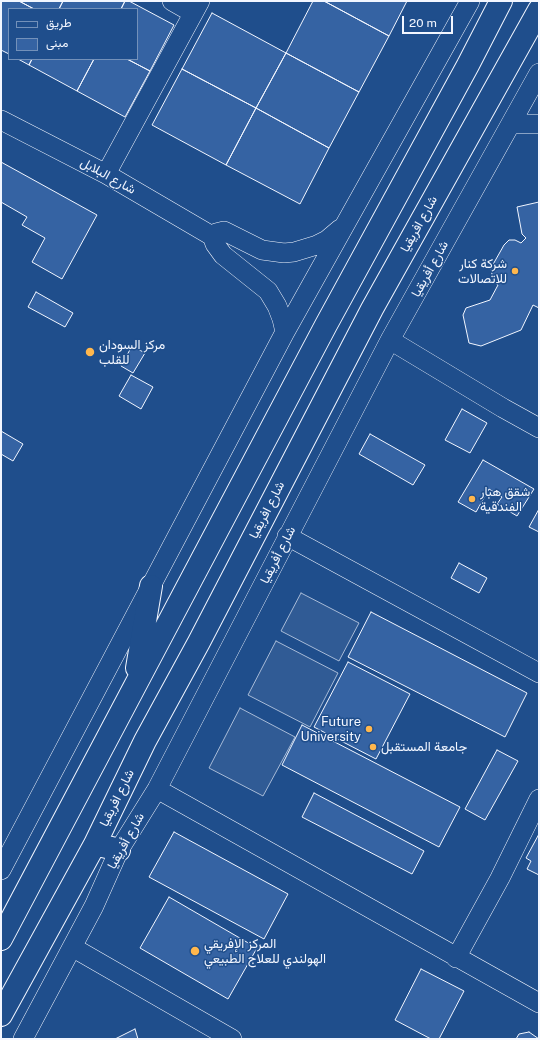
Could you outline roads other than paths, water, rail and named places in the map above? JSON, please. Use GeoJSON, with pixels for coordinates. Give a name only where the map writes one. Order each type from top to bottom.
{"type":"FeatureCollection","features":[{"type":"Feature","properties":{"kind":"highway"},"geometry":{"type":"LineString","coordinates":[[1,939],[323,332],[468,65],[501,1]]}},
{"type":"Feature","properties":{"kind":"highway","name":"شارع افريقيا"},"geometry":{"type":"LineString","coordinates":[[1,1014],[95,844],[145,741],[199,642],[372,309],[539,10]]}},
{"type":"Feature","properties":{"kind":"highway"},"geometry":{"type":"LineString","coordinates":[[133,689],[151,586]]}},
{"type":"Feature","properties":{"kind":"highway"},"geometry":{"type":"LineString","coordinates":[[95,844],[118,850]]}},
{"type":"Feature","properties":{"kind":"street"},"geometry":{"type":"LineString","coordinates":[[106,174],[197,7],[172,1]]}},
{"type":"Feature","properties":{"kind":"street"},"geometry":{"type":"LineString","coordinates":[[1,870],[284,332],[470,1]]}},
{"type":"Feature","properties":{"kind":"street","name":"شارع أفريقيا"},"geometry":{"type":"LineString","coordinates":[[23,1039],[94,906],[118,850],[157,789],[390,340],[539,73]]}},
{"type":"Feature","properties":{"kind":"street","name":"شارع البلابل"},"geometry":{"type":"LineString","coordinates":[[1,120],[106,174],[212,236]]}},
{"type":"Feature","properties":{"kind":"street"},"geometry":{"type":"LineString","coordinates":[[511,124],[539,124]]}},
{"type":"Feature","properties":{"kind":"street"},"geometry":{"type":"LineString","coordinates":[[284,332],[282,319],[277,306],[268,291],[223,255],[215,244],[212,236],[216,233],[224,231],[262,250],[273,252],[294,252],[317,245],[327,240],[345,224]]}},
{"type":"Feature","properties":{"kind":"street"},"geometry":{"type":"LineString","coordinates":[[390,340],[539,428]]}},
{"type":"Feature","properties":{"kind":"street"},"geometry":{"type":"LineString","coordinates":[[288,536],[539,672]]}},
{"type":"Feature","properties":{"kind":"street"},"geometry":{"type":"LineString","coordinates":[[157,789],[456,958],[539,1003]]}},
{"type":"Feature","properties":{"kind":"street"},"geometry":{"type":"LineString","coordinates":[[456,958],[500,878],[539,799]]}},
{"type":"Feature","properties":{"kind":"street"},"geometry":{"type":"LineString","coordinates":[[72,947],[232,1039]]}},
{"type":"Feature","properties":{"kind":"place","name":"شركة كنار للاتصالات"},"geometry":{"type":"Point","coordinates":[515,271]}},
{"type":"Feature","properties":{"kind":"place","name":"مركز السودان للقلب"},"geometry":{"type":"Point","coordinates":[90,352]}},
{"type":"Feature","properties":{"kind":"place","name":"شقق هبار الفندقية"},"geometry":{"type":"Point","coordinates":[472,499]}},
{"type":"Feature","properties":{"kind":"place","name":"Future University"},"geometry":{"type":"Point","coordinates":[369,729]}},
{"type":"Feature","properties":{"kind":"place","name":"جامعة المستقبل"},"geometry":{"type":"Point","coordinates":[373,747]}},
{"type":"Feature","properties":{"kind":"place","name":"المركز الإفريقي الهولندي للعلاج الطبيعي"},"geometry":{"type":"Point","coordinates":[195,951]}}]}
